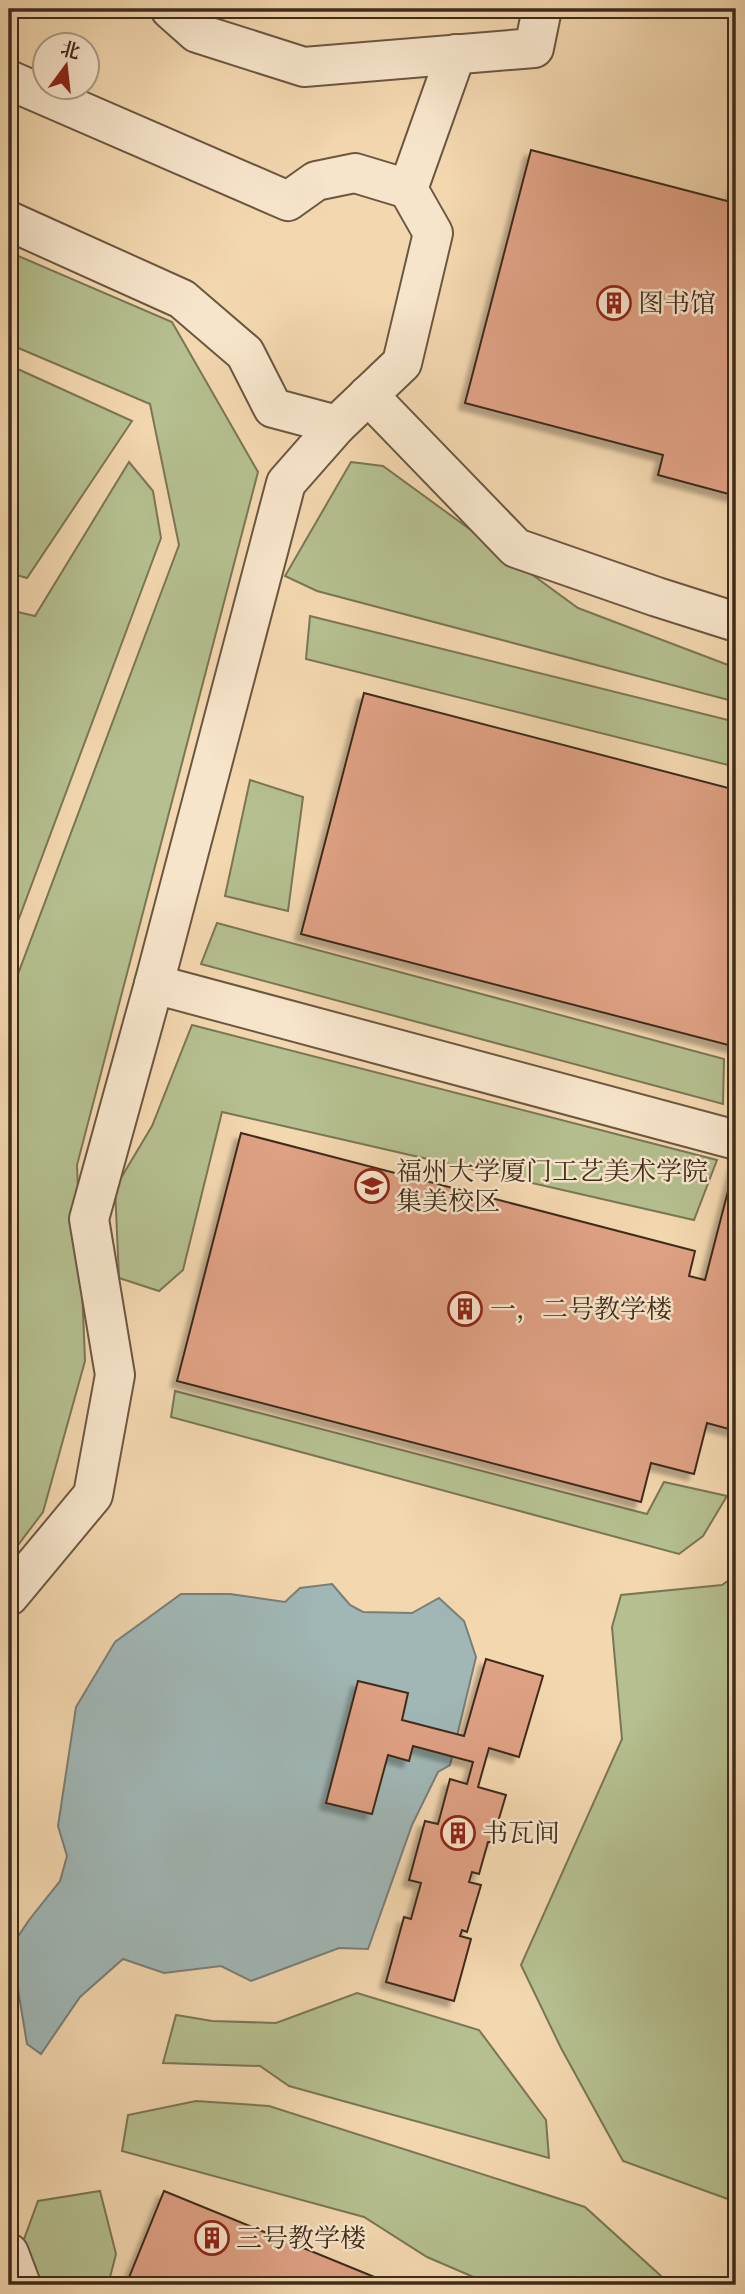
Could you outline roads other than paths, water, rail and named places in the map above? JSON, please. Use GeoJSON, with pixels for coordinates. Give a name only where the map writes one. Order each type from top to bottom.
{"type":"FeatureCollection","features":[{"type":"Feature","properties":{"kind":"street"},"geometry":{"type":"LineString","coordinates":[[170,9],[197,33],[304,66],[534,48],[542,9]]}},
{"type":"Feature","properties":{"kind":"street"},"geometry":{"type":"LineString","coordinates":[[408,189],[456,54]]}},
{"type":"Feature","properties":{"kind":"street"},"geometry":{"type":"LineString","coordinates":[[9,80],[288,201],[316,181],[355,173],[408,189],[433,233],[402,363],[337,425],[286,483],[89,1219],[114,1375],[93,1495],[9,1596]]}},
{"type":"Feature","properties":{"kind":"street"},"geometry":{"type":"LineString","coordinates":[[9,221],[182,299],[245,353],[273,408],[337,425]]}},
{"type":"Feature","properties":{"kind":"street"},"geometry":{"type":"LineString","coordinates":[[368,396],[516,548],[736,622]]}},
{"type":"Feature","properties":{"kind":"street"},"geometry":{"type":"LineString","coordinates":[[154,984],[736,1140]]}},
{"type":"Feature","properties":{"kind":"street"},"geometry":{"type":"LineString","coordinates":[[9,2253],[21,2285]]}},
{"type":"Feature","properties":{"kind":"water"},"geometry":{"type":"Polygon","coordinates":[[[332,1584],[350,1605],[363,1612],[412,1613],[439,1598],[464,1621],[476,1657],[450,1765],[438,1772],[412,1825],[368,1949],[339,1948],[251,1981],[221,1966],[164,1973],[123,1959],[80,1997],[41,2054],[27,2044],[11,1947],[60,1881],[67,1856],[58,1826],[76,1707],[115,1642],[181,1594],[230,1594],[285,1602],[300,1588],[332,1584]]]}},
{"type":"Feature","properties":{"kind":"place","name":"图书馆"},"geometry":{"type":"Point","coordinates":[614,303]}},
{"type":"Feature","properties":{"kind":"place","name":"福州大学厦门工艺美术学院 集美校区"},"geometry":{"type":"Point","coordinates":[372,1186]}},
{"type":"Feature","properties":{"kind":"place","name":"一，二号教学楼"},"geometry":{"type":"Point","coordinates":[465,1309]}},
{"type":"Feature","properties":{"kind":"place","name":"书瓦间"},"geometry":{"type":"Point","coordinates":[458,1833]}},
{"type":"Feature","properties":{"kind":"place","name":"三号教学楼"},"geometry":{"type":"Point","coordinates":[212,2238]}}]}
